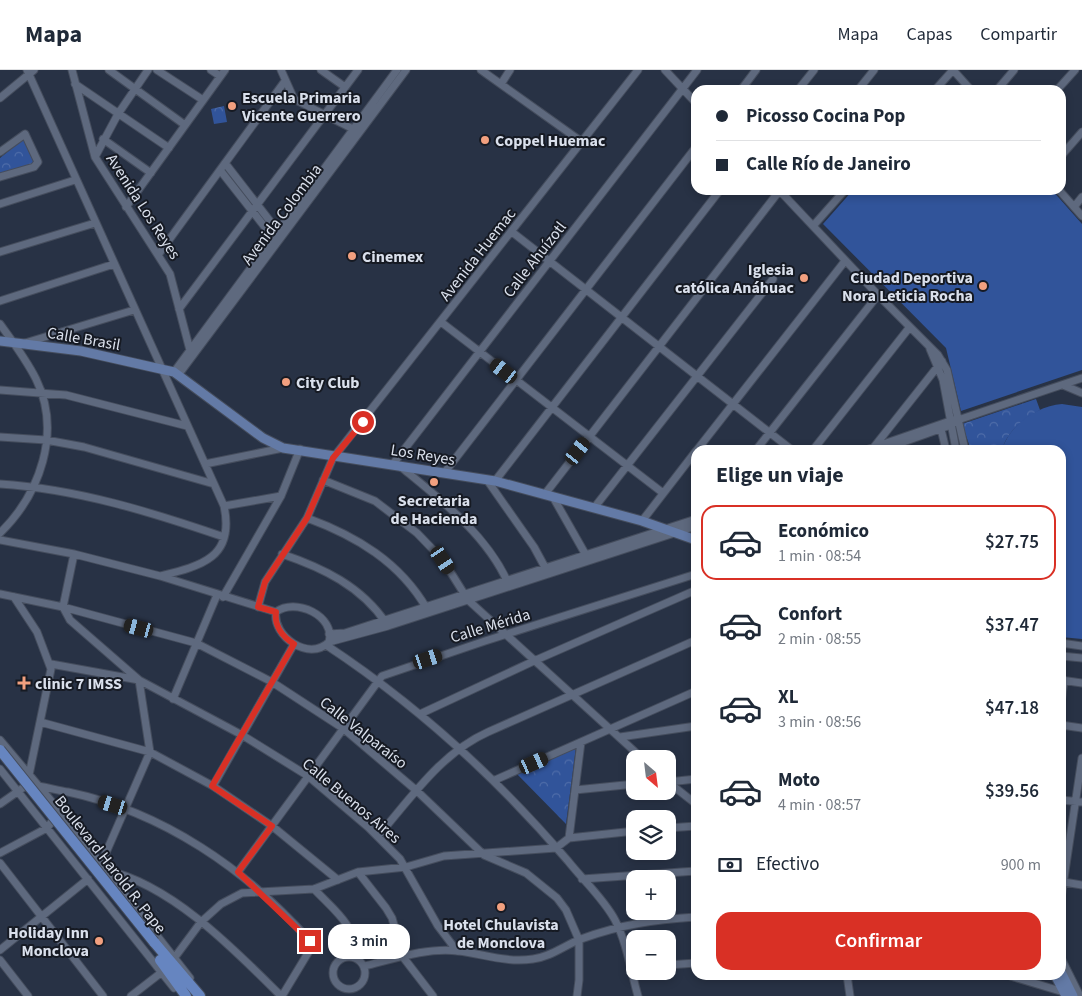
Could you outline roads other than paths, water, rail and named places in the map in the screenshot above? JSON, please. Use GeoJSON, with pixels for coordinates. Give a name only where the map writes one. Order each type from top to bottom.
{"type":"FeatureCollection","features":[{"type":"Feature","properties":{"kind":"highway","name":"Boulevard Harold R. Pape"},"geometry":{"type":"LineString","coordinates":[[0,750],[151,944],[186,996]]}},
{"type":"Feature","properties":{"kind":"highway","name":"Boulevard Harold R. Pape"},"geometry":{"type":"LineString","coordinates":[[0,759],[151,944],[200,996]]}},
{"type":"Feature","properties":{"kind":"main road","name":"Calle Brasil"},"geometry":{"type":"LineString","coordinates":[[0,341],[81,351],[162,370]]}},
{"type":"Feature","properties":{"kind":"main road","name":"Los Reyes"},"geometry":{"type":"LineString","coordinates":[[162,370],[176,373],[263,438],[283,448],[491,480],[642,521],[691,538]]}},
{"type":"Feature","properties":{"kind":"main road"},"geometry":{"type":"LineString","coordinates":[[1059,980],[1071,995]]}},
{"type":"Feature","properties":{"kind":"main road"},"geometry":{"type":"LineString","coordinates":[[1064,980],[1071,995]]}},
{"type":"Feature","properties":{"kind":"street"},"geometry":{"type":"LineString","coordinates":[[109,70],[185,125]]}},
{"type":"Feature","properties":{"kind":"street"},"geometry":{"type":"LineString","coordinates":[[95,157],[118,114],[148,70]]}},
{"type":"Feature","properties":{"kind":"street"},"geometry":{"type":"LineString","coordinates":[[157,70],[203,100]]}},
{"type":"Feature","properties":{"kind":"street"},"geometry":{"type":"LineString","coordinates":[[126,207],[223,73],[212,70]]}},
{"type":"Feature","properties":{"kind":"street"},"geometry":{"type":"LineString","coordinates":[[281,70],[292,96],[324,115],[356,130]]}},
{"type":"Feature","properties":{"kind":"street"},"geometry":{"type":"LineString","coordinates":[[321,70],[345,87]]}},
{"type":"Feature","properties":{"kind":"street"},"geometry":{"type":"LineString","coordinates":[[179,309],[358,70]]}},
{"type":"Feature","properties":{"kind":"street","name":"Avenida Colombia"},"geometry":{"type":"LineString","coordinates":[[176,373],[278,237],[397,70]]}},
{"type":"Feature","properties":{"kind":"street","name":"Avenida Colombia"},"geometry":{"type":"LineString","coordinates":[[356,130],[406,70]]}},
{"type":"Feature","properties":{"kind":"street"},"geometry":{"type":"LineString","coordinates":[[482,70],[582,142]]}},
{"type":"Feature","properties":{"kind":"street"},"geometry":{"type":"LineString","coordinates":[[501,84],[510,70]]}},
{"type":"Feature","properties":{"kind":"street","name":"Avenida Huemac"},"geometry":{"type":"LineString","coordinates":[[258,607],[263,588],[282,554],[307,518],[333,458],[638,70]]}},
{"type":"Feature","properties":{"kind":"street"},"geometry":{"type":"LineString","coordinates":[[665,70],[691,98]]}},
{"type":"Feature","properties":{"kind":"street","name":"Calle Ahuízotl"},"geometry":{"type":"LineString","coordinates":[[396,465],[479,352],[697,70]]}},
{"type":"Feature","properties":{"kind":"street"},"geometry":{"type":"LineString","coordinates":[[745,85],[756,70]]}},
{"type":"Feature","properties":{"kind":"street"},"geometry":{"type":"LineString","coordinates":[[802,85],[814,70]]}},
{"type":"Feature","properties":{"kind":"street"},"geometry":{"type":"LineString","coordinates":[[862,85],[874,70]]}},
{"type":"Feature","properties":{"kind":"street"},"geometry":{"type":"LineString","coordinates":[[940,85],[953,70],[966,85]]}},
{"type":"Feature","properties":{"kind":"street"},"geometry":{"type":"LineString","coordinates":[[1001,85],[1014,70]]}},
{"type":"Feature","properties":{"kind":"street"},"geometry":{"type":"LineString","coordinates":[[1062,85],[1075,70]]}},
{"type":"Feature","properties":{"kind":"street","name":"Avenida Los Reyes"},"geometry":{"type":"LineString","coordinates":[[74,71],[75,84],[95,157],[172,279],[191,355]]}},
{"type":"Feature","properties":{"kind":"street"},"geometry":{"type":"LineString","coordinates":[[1,96],[28,72],[75,180],[224,506],[227,519],[224,536],[213,556],[206,562],[160,576]]}},
{"type":"Feature","properties":{"kind":"street"},"geometry":{"type":"LineString","coordinates":[[158,255],[285,80]]}},
{"type":"Feature","properties":{"kind":"street"},"geometry":{"type":"LineString","coordinates":[[75,84],[169,148]]}},
{"type":"Feature","properties":{"kind":"street"},"geometry":{"type":"LineString","coordinates":[[1066,150],[1082,132]]}},
{"type":"Feature","properties":{"kind":"street"},"geometry":{"type":"LineString","coordinates":[[0,152],[25,134],[38,162],[34,167],[0,177]]}},
{"type":"Feature","properties":{"kind":"street"},"geometry":{"type":"LineString","coordinates":[[103,139],[151,173]]}},
{"type":"Feature","properties":{"kind":"street"},"geometry":{"type":"LineString","coordinates":[[445,472],[691,153]]}},
{"type":"Feature","properties":{"kind":"street"},"geometry":{"type":"LineString","coordinates":[[223,166],[278,237]]}},
{"type":"Feature","properties":{"kind":"street"},"geometry":{"type":"LineString","coordinates":[[0,204],[75,180]]}},
{"type":"Feature","properties":{"kind":"street"},"geometry":{"type":"LineString","coordinates":[[547,571],[491,480],[552,408],[716,195]]}},
{"type":"Feature","properties":{"kind":"street"},"geometry":{"type":"LineString","coordinates":[[587,558],[549,496],[589,436],[775,195]]}},
{"type":"Feature","properties":{"kind":"street"},"geometry":{"type":"LineString","coordinates":[[784,195],[930,349],[940,363],[950,383],[964,445]]}},
{"type":"Feature","properties":{"kind":"street"},"geometry":{"type":"LineString","coordinates":[[812,226],[840,195]]}},
{"type":"Feature","properties":{"kind":"street"},"geometry":{"type":"LineString","coordinates":[[1064,195],[1082,216]]}},
{"type":"Feature","properties":{"kind":"street"},"geometry":{"type":"LineString","coordinates":[[1074,206],[1082,197]]}},
{"type":"Feature","properties":{"kind":"street"},"geometry":{"type":"LineString","coordinates":[[0,252],[95,222]]}},
{"type":"Feature","properties":{"kind":"street"},"geometry":{"type":"LineString","coordinates":[[512,232],[786,445]]}},
{"type":"Feature","properties":{"kind":"street"},"geometry":{"type":"LineString","coordinates":[[700,445],[845,261]]}},
{"type":"Feature","properties":{"kind":"street"},"geometry":{"type":"LineString","coordinates":[[0,301],[114,264]]}},
{"type":"Feature","properties":{"kind":"street"},"geometry":{"type":"LineString","coordinates":[[594,508],[773,279]]}},
{"type":"Feature","properties":{"kind":"street"},"geometry":{"type":"LineString","coordinates":[[760,445],[878,295]]}},
{"type":"Feature","properties":{"kind":"street"},"geometry":{"type":"LineString","coordinates":[[25,343],[134,310]]}},
{"type":"Feature","properties":{"kind":"street"},"geometry":{"type":"LineString","coordinates":[[441,322],[663,493]]}},
{"type":"Feature","properties":{"kind":"street"},"geometry":{"type":"LineString","coordinates":[[0,324],[30,368],[41,392],[46,409],[46,440],[43,459],[34,486],[18,513],[0,533]]}},
{"type":"Feature","properties":{"kind":"street"},"geometry":{"type":"LineString","coordinates":[[817,445],[910,328]]}},
{"type":"Feature","properties":{"kind":"street"},"geometry":{"type":"LineString","coordinates":[[940,363],[955,445]]}},
{"type":"Feature","properties":{"kind":"street"},"geometry":{"type":"LineString","coordinates":[[880,445],[940,363]]}},
{"type":"Feature","properties":{"kind":"street"},"geometry":{"type":"LineString","coordinates":[[886,445],[1082,378]]}},
{"type":"Feature","properties":{"kind":"street"},"geometry":{"type":"LineString","coordinates":[[1063,385],[1082,393]]}},
{"type":"Feature","properties":{"kind":"street"},"geometry":{"type":"LineString","coordinates":[[0,390],[41,392],[69,396],[187,426]]}},
{"type":"Feature","properties":{"kind":"street"},"geometry":{"type":"LineString","coordinates":[[887,445],[940,428],[950,422]]}},
{"type":"Feature","properties":{"kind":"street"},"geometry":{"type":"LineString","coordinates":[[940,428],[945,445]]}},
{"type":"Feature","properties":{"kind":"street"},"geometry":{"type":"LineString","coordinates":[[0,437],[46,440],[97,450],[214,484]]}},
{"type":"Feature","properties":{"kind":"street"},"geometry":{"type":"LineString","coordinates":[[205,464],[283,448]]}},
{"type":"Feature","properties":{"kind":"street"},"geometry":{"type":"LineString","coordinates":[[173,699],[196,643],[220,596],[281,496],[300,450]]}},
{"type":"Feature","properties":{"kind":"street"},"geometry":{"type":"LineString","coordinates":[[642,521],[691,457]]}},
{"type":"Feature","properties":{"kind":"street"},"geometry":{"type":"LineString","coordinates":[[396,465],[428,489],[469,529],[494,558],[508,583]]}},
{"type":"Feature","properties":{"kind":"street"},"geometry":{"type":"LineString","coordinates":[[323,480],[375,501],[394,514],[433,548],[466,597],[634,750]]}},
{"type":"Feature","properties":{"kind":"street"},"geometry":{"type":"LineString","coordinates":[[0,484],[34,486],[113,503],[224,536]]}},
{"type":"Feature","properties":{"kind":"street"},"geometry":{"type":"LineString","coordinates":[[224,506],[281,496]]}},
{"type":"Feature","properties":{"kind":"street"},"geometry":{"type":"LineString","coordinates":[[307,518],[338,530],[368,547],[403,575],[428,610]]}},
{"type":"Feature","properties":{"kind":"street"},"geometry":{"type":"LineString","coordinates":[[587,558],[691,521]]}},
{"type":"Feature","properties":{"kind":"street"},"geometry":{"type":"LineString","coordinates":[[330,634],[345,634],[386,623],[587,558],[691,528]]}},
{"type":"Feature","properties":{"kind":"street"},"geometry":{"type":"LineString","coordinates":[[0,540],[74,554],[160,576],[276,612],[287,606],[302,607],[318,616],[330,634]]}},
{"type":"Feature","properties":{"kind":"street"},"geometry":{"type":"LineString","coordinates":[[74,554],[63,607],[70,620],[139,680],[150,752],[125,808],[103,867]]}},
{"type":"Feature","properties":{"kind":"street"},"geometry":{"type":"LineString","coordinates":[[282,554],[328,572],[348,584],[370,602],[386,623]]}},
{"type":"Feature","properties":{"kind":"street","name":"Calle Mérida"},"geometry":{"type":"LineString","coordinates":[[238,872],[379,680],[391,672],[691,576]]}},
{"type":"Feature","properties":{"kind":"street"},"geometry":{"type":"LineString","coordinates":[[420,714],[536,660],[691,592]]}},
{"type":"Feature","properties":{"kind":"street","name":"Calle Valparaíso"},"geometry":{"type":"LineString","coordinates":[[0,594],[63,607],[196,643],[272,682],[344,729],[417,791],[484,854],[513,865],[546,886],[566,910],[579,940],[579,980],[575,995]]}},
{"type":"Feature","properties":{"kind":"street"},"geometry":{"type":"LineString","coordinates":[[14,597],[37,632],[51,664],[51,673],[29,775]]}},
{"type":"Feature","properties":{"kind":"street"},"geometry":{"type":"LineString","coordinates":[[276,612],[277,625],[281,633],[294,644],[306,648],[327,644],[386,623]]}},
{"type":"Feature","properties":{"kind":"street"},"geometry":{"type":"LineString","coordinates":[[327,644],[330,634]]}},
{"type":"Feature","properties":{"kind":"street"},"geometry":{"type":"LineString","coordinates":[[378,836],[458,748],[476,737],[691,642]]}},
{"type":"Feature","properties":{"kind":"street"},"geometry":{"type":"LineString","coordinates":[[212,786],[294,644]]}},
{"type":"Feature","properties":{"kind":"street"},"geometry":{"type":"LineString","coordinates":[[327,644],[379,680],[495,780],[608,910],[618,927],[626,950]]}},
{"type":"Feature","properties":{"kind":"street"},"geometry":{"type":"LineString","coordinates":[[1066,644],[1082,646]]}},
{"type":"Feature","properties":{"kind":"street"},"geometry":{"type":"LineString","coordinates":[[1066,656],[1082,658]]}},
{"type":"Feature","properties":{"kind":"street","name":"Calle Buenos Aires"},"geometry":{"type":"LineString","coordinates":[[51,664],[139,680],[242,735],[308,776],[378,836],[406,867],[438,926],[457,951]]}},
{"type":"Feature","properties":{"kind":"street"},"geometry":{"type":"LineString","coordinates":[[1066,681],[1082,683]]}},
{"type":"Feature","properties":{"kind":"street"},"geometry":{"type":"LineString","coordinates":[[495,780],[691,693]]}},
{"type":"Feature","properties":{"kind":"street"},"geometry":{"type":"LineString","coordinates":[[40,722],[150,752],[212,786],[272,826],[338,880]]}},
{"type":"Feature","properties":{"kind":"street"},"geometry":{"type":"LineString","coordinates":[[1066,726],[1082,728]]}},
{"type":"Feature","properties":{"kind":"street"},"geometry":{"type":"LineString","coordinates":[[620,737],[691,727]]}},
{"type":"Feature","properties":{"kind":"street"},"geometry":{"type":"LineString","coordinates":[[0,740],[58,809],[204,996]]}},
{"type":"Feature","properties":{"kind":"street"},"geometry":{"type":"LineString","coordinates":[[569,838],[581,742]]}},
{"type":"Feature","properties":{"kind":"street"},"geometry":{"type":"LineString","coordinates":[[1066,871],[1079,802],[1082,758]]}},
{"type":"Feature","properties":{"kind":"street"},"geometry":{"type":"LineString","coordinates":[[0,769],[180,996]]}},
{"type":"Feature","properties":{"kind":"street"},"geometry":{"type":"LineString","coordinates":[[676,781],[691,780]]}},
{"type":"Feature","properties":{"kind":"street"},"geometry":{"type":"LineString","coordinates":[[0,804],[27,785],[39,786],[81,795],[125,808],[164,826],[238,872],[259,890],[306,936],[311,944],[308,953],[281,996],[237,952],[201,922],[132,878],[103,867]]}},
{"type":"Feature","properties":{"kind":"street"},"geometry":{"type":"LineString","coordinates":[[575,790],[626,785]]}},
{"type":"Feature","properties":{"kind":"street"},"geometry":{"type":"LineString","coordinates":[[676,788],[691,800]]}},
{"type":"Feature","properties":{"kind":"street"},"geometry":{"type":"LineString","coordinates":[[1066,801],[1079,802]]}},
{"type":"Feature","properties":{"kind":"street"},"geometry":{"type":"LineString","coordinates":[[0,853],[47,828],[56,818],[58,809]]}},
{"type":"Feature","properties":{"kind":"street"},"geometry":{"type":"LineString","coordinates":[[676,827],[691,826]]}},
{"type":"Feature","properties":{"kind":"street"},"geometry":{"type":"LineString","coordinates":[[175,957],[201,922],[233,897],[259,890],[314,889],[358,872],[406,867],[444,856],[556,848],[569,838],[626,832]]}},
{"type":"Feature","properties":{"kind":"street"},"geometry":{"type":"LineString","coordinates":[[80,869],[78,860],[81,856],[92,854]]}},
{"type":"Feature","properties":{"kind":"street"},"geometry":{"type":"LineString","coordinates":[[0,863],[103,996]]}},
{"type":"Feature","properties":{"kind":"street"},"geometry":{"type":"LineString","coordinates":[[582,879],[691,871]]}},
{"type":"Feature","properties":{"kind":"street"},"geometry":{"type":"LineString","coordinates":[[358,872],[392,918],[403,957],[433,996]]}},
{"type":"Feature","properties":{"kind":"street"},"geometry":{"type":"LineString","coordinates":[[0,950],[88,879]]}},
{"type":"Feature","properties":{"kind":"street"},"geometry":{"type":"LineString","coordinates":[[1066,882],[1082,885]]}},
{"type":"Feature","properties":{"kind":"street"},"geometry":{"type":"LineString","coordinates":[[314,889],[349,926],[356,944],[357,958],[365,966],[365,978],[358,986],[358,996]]}},
{"type":"Feature","properties":{"kind":"street"},"geometry":{"type":"LineString","coordinates":[[365,966],[403,957],[457,951],[489,958],[527,960],[560,950],[579,940],[618,927],[643,921],[691,917]]}},
{"type":"Feature","properties":{"kind":"street"},"geometry":{"type":"LineString","coordinates":[[357,958],[342,958],[334,966],[333,976],[343,988],[358,986]]}},
{"type":"Feature","properties":{"kind":"street"},"geometry":{"type":"LineString","coordinates":[[0,960],[28,996]]}},
{"type":"Feature","properties":{"kind":"street"},"geometry":{"type":"LineString","coordinates":[[676,964],[691,963]]}},
{"type":"Feature","properties":{"kind":"street"},"geometry":{"type":"LineString","coordinates":[[131,996],[162,972]]}},
{"type":"Feature","properties":{"kind":"street"},"geometry":{"type":"LineString","coordinates":[[1066,976],[1071,995]]}},
{"type":"Feature","properties":{"kind":"street"},"geometry":{"type":"LineString","coordinates":[[635,980],[638,996]]}},
{"type":"Feature","properties":{"kind":"street"},"geometry":{"type":"LineString","coordinates":[[848,980],[850,996]]}},
{"type":"Feature","properties":{"kind":"street"},"geometry":{"type":"LineString","coordinates":[[1024,980],[1071,995]]}},
{"type":"Feature","properties":{"kind":"place","name":"Escuela Primaria Vicente Guerrero"},"geometry":{"type":"Point","coordinates":[232,106]}},
{"type":"Feature","properties":{"kind":"place","name":"Coppel Huemac"},"geometry":{"type":"Point","coordinates":[485,140]}},
{"type":"Feature","properties":{"kind":"place","name":"Cinemex"},"geometry":{"type":"Point","coordinates":[352,256]}},
{"type":"Feature","properties":{"kind":"place","name":"Iglesia católica Anáhuac"},"geometry":{"type":"Point","coordinates":[804,278]}},
{"type":"Feature","properties":{"kind":"place","name":"Ciudad Deportiva Nora Leticia Rocha"},"geometry":{"type":"Point","coordinates":[983,286]}},
{"type":"Feature","properties":{"kind":"place","name":"City Club"},"geometry":{"type":"Point","coordinates":[286,382]}},
{"type":"Feature","properties":{"kind":"place","name":"Secretaria de Hacienda"},"geometry":{"type":"Point","coordinates":[434,482]}},
{"type":"Feature","properties":{"kind":"place","name":"clinic 7 IMSS"},"geometry":{"type":"Point","coordinates":[24,683]}},
{"type":"Feature","properties":{"kind":"place","name":"Hotel Chulavista de Monclova"},"geometry":{"type":"Point","coordinates":[501,907]}},
{"type":"Feature","properties":{"kind":"place","name":"Holiday Inn Monclova"},"geometry":{"type":"Point","coordinates":[99,941]}}]}
